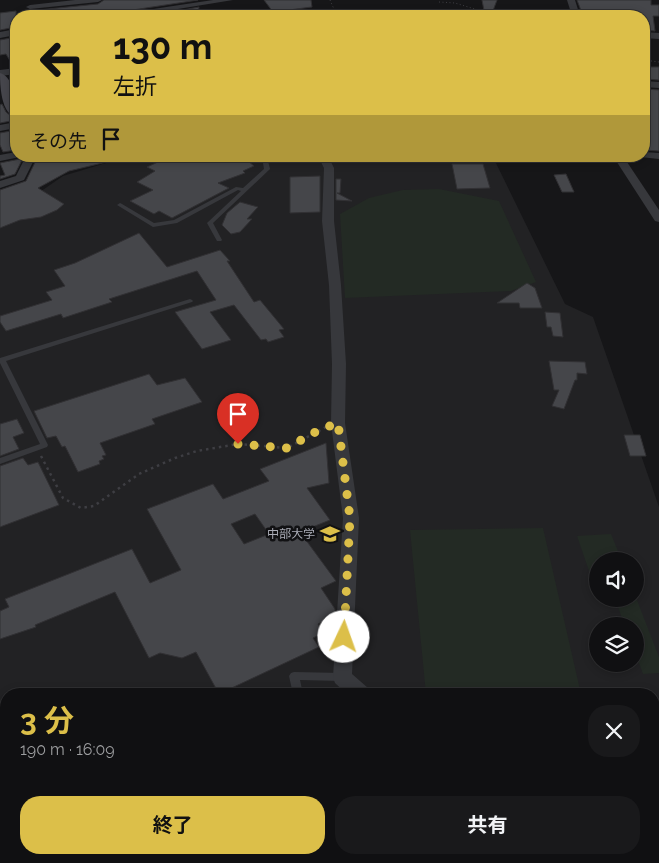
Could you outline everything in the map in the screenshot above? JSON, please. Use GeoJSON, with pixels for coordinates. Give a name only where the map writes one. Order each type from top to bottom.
{"type":"FeatureCollection","features":[{"type":"Feature","properties":{"kind":"street"},"geometry":{"type":"LineString","coordinates":[[29,4],[98,0]]}},
{"type":"Feature","properties":{"kind":"street"},"geometry":{"type":"LineString","coordinates":[[150,10],[179,4],[229,0]]}},
{"type":"Feature","properties":{"kind":"street"},"geometry":{"type":"LineString","coordinates":[[0,75],[9,99]]}},
{"type":"Feature","properties":{"kind":"street"},"geometry":{"type":"LineString","coordinates":[[0,185],[20,178],[28,162]]}},
{"type":"Feature","properties":{"kind":"street"},"geometry":{"type":"LineString","coordinates":[[326,162],[329,168],[328,221],[335,284],[339,364],[338,423],[350,518],[342,677],[354,688]]}},
{"type":"Feature","properties":{"kind":"street"},"geometry":{"type":"LineString","coordinates":[[622,162],[659,219]]}},
{"type":"Feature","properties":{"kind":"lane"},"geometry":{"type":"LineString","coordinates":[[219,240],[210,223],[267,169],[266,162]]}},
{"type":"Feature","properties":{"kind":"lane"},"geometry":{"type":"LineString","coordinates":[[120,205],[153,225],[175,222],[238,188],[243,190]]}},
{"type":"Feature","properties":{"kind":"lane"},"geometry":{"type":"LineString","coordinates":[[0,461],[44,446],[1,360],[190,301]]}},
{"type":"Feature","properties":{"kind":"lane"},"geometry":{"type":"LineString","coordinates":[[297,688],[294,676],[342,677]]}},
{"type":"Feature","properties":{"kind":"path"},"geometry":{"type":"LineString","coordinates":[[439,2],[478,10]]}},
{"type":"Feature","properties":{"kind":"path"},"geometry":{"type":"LineString","coordinates":[[36,448],[63,498],[81,508],[94,506],[139,474],[197,451],[238,444],[287,448],[319,430],[338,423]]}},
{"type":"Feature","properties":{"kind":"shaded area","name":"中部大学"},"geometry":{"type":"Polygon","coordinates":[[[109,162],[495,162],[565,304],[593,317],[659,507],[659,688],[0,688],[0,204],[37,194],[63,176],[109,162]]]}},
{"type":"Feature","properties":{"kind":"shaded area"},"geometry":{"type":"Polygon","coordinates":[[[439,189],[499,201],[536,282],[511,291],[345,298],[340,214],[369,198],[403,190],[439,189]]]}},
{"type":"Feature","properties":{"kind":"shaded area"},"geometry":{"type":"Polygon","coordinates":[[[543,528],[580,688],[425,688],[410,530],[543,528]]]}},
{"type":"Feature","properties":{"kind":"shaded area"},"geometry":{"type":"Polygon","coordinates":[[[611,534],[618,552],[589,552],[589,571],[577,536],[611,534]]]}},
{"type":"Feature","properties":{"kind":"shaded area"},"geometry":{"type":"Polygon","coordinates":[[[618,607],[640,607],[644,617],[622,617],[618,607]]]}},
{"type":"Feature","properties":{"kind":"shaded area"},"geometry":{"type":"Polygon","coordinates":[[[644,618],[659,657],[659,673],[643,674],[644,618]]]}},
{"type":"Feature","properties":{"kind":"building"},"geometry":{"type":"Polygon","coordinates":[[[104,0],[198,0],[133,10],[38,10],[98,4],[104,0]]]}},
{"type":"Feature","properties":{"kind":"building"},"geometry":{"type":"Polygon","coordinates":[[[264,0],[311,0],[312,7],[272,10],[264,0]]]}},
{"type":"Feature","properties":{"kind":"building"},"geometry":{"type":"Polygon","coordinates":[[[482,0],[497,0],[493,10],[484,10],[482,0]]]}},
{"type":"Feature","properties":{"kind":"building"},"geometry":{"type":"Polygon","coordinates":[[[577,0],[651,0],[651,5],[659,5],[659,16],[653,16],[655,31],[650,31],[650,10],[581,10],[577,0]]]}},
{"type":"Feature","properties":{"kind":"building"},"geometry":{"type":"Polygon","coordinates":[[[199,7],[199,10],[183,10],[199,7]]]}},
{"type":"Feature","properties":{"kind":"building"},"geometry":{"type":"Polygon","coordinates":[[[10,12],[10,28],[0,30],[0,13],[10,12]]]}},
{"type":"Feature","properties":{"kind":"building"},"geometry":{"type":"Polygon","coordinates":[[[10,38],[10,61],[6,54],[0,55],[0,40],[10,38]]]}},
{"type":"Feature","properties":{"kind":"building"},"geometry":{"type":"Polygon","coordinates":[[[650,67],[659,67],[659,80],[650,79],[650,67]]]}},
{"type":"Feature","properties":{"kind":"building"},"geometry":{"type":"Polygon","coordinates":[[[650,89],[659,90],[659,151],[650,150],[650,89]]]}},
{"type":"Feature","properties":{"kind":"building"},"geometry":{"type":"Polygon","coordinates":[[[2,104],[10,115],[10,121],[0,123],[0,105],[2,104]]]}},
{"type":"Feature","properties":{"kind":"building"},"geometry":{"type":"Polygon","coordinates":[[[10,131],[10,151],[3,152],[0,145],[0,133],[10,131]]]}},
{"type":"Feature","properties":{"kind":"building"},"geometry":{"type":"Polygon","coordinates":[[[10,161],[21,162],[15,174],[0,179],[0,176],[5,175],[0,163],[10,161]]]}},
{"type":"Feature","properties":{"kind":"building"},"geometry":{"type":"Polygon","coordinates":[[[35,162],[107,162],[69,171],[38,188],[64,204],[57,210],[41,217],[20,220],[0,228],[0,190],[26,181],[35,162]]]}},
{"type":"Feature","properties":{"kind":"building"},"geometry":{"type":"Polygon","coordinates":[[[158,162],[249,162],[254,166],[243,171],[245,173],[218,183],[229,188],[172,218],[159,211],[154,214],[130,201],[153,190],[137,182],[155,171],[147,167],[158,162]]]}},
{"type":"Feature","properties":{"kind":"building"},"geometry":{"type":"Polygon","coordinates":[[[452,164],[483,164],[490,188],[457,189],[452,164]]]}},
{"type":"Feature","properties":{"kind":"building"},"geometry":{"type":"Polygon","coordinates":[[[566,174],[574,192],[562,192],[554,175],[566,174]]]}},
{"type":"Feature","properties":{"kind":"building"},"geometry":{"type":"Polygon","coordinates":[[[320,176],[320,212],[290,213],[290,177],[320,176]]]}},
{"type":"Feature","properties":{"kind":"building"},"geometry":{"type":"Polygon","coordinates":[[[336,179],[341,179],[340,193],[337,193],[352,201],[336,200],[336,179]]]}},
{"type":"Feature","properties":{"kind":"building"},"geometry":{"type":"Polygon","coordinates":[[[240,202],[258,207],[247,219],[252,219],[240,232],[231,234],[222,225],[227,213],[240,202]]]}},
{"type":"Feature","properties":{"kind":"building"},"geometry":{"type":"Polygon","coordinates":[[[139,233],[167,267],[220,250],[230,261],[227,261],[254,302],[260,300],[284,329],[279,330],[284,337],[268,342],[266,339],[261,340],[234,305],[210,312],[231,340],[202,349],[175,312],[216,300],[197,271],[109,299],[112,302],[63,318],[61,314],[6,331],[0,322],[0,316],[52,300],[46,292],[65,286],[54,270],[75,263],[139,233]]]}},
{"type":"Feature","properties":{"kind":"building"},"geometry":{"type":"Polygon","coordinates":[[[527,283],[535,288],[542,308],[520,308],[519,303],[497,303],[527,283]]]}},
{"type":"Feature","properties":{"kind":"building"},"geometry":{"type":"Polygon","coordinates":[[[545,312],[560,313],[563,337],[553,336],[551,327],[547,327],[545,312]]]}},
{"type":"Feature","properties":{"kind":"building"},"geometry":{"type":"Polygon","coordinates":[[[549,361],[585,362],[587,374],[577,373],[577,380],[575,380],[564,409],[552,406],[559,390],[554,390],[549,361]]]}},
{"type":"Feature","properties":{"kind":"building"},"geometry":{"type":"Polygon","coordinates":[[[149,374],[157,385],[185,378],[202,402],[152,419],[155,424],[100,443],[106,455],[102,456],[104,459],[99,461],[100,464],[78,472],[65,446],[62,447],[56,436],[47,438],[34,411],[149,374]]]}},
{"type":"Feature","properties":{"kind":"building"},"geometry":{"type":"Polygon","coordinates":[[[17,419],[24,433],[13,437],[19,449],[0,456],[0,424],[17,419]]]}},
{"type":"Feature","properties":{"kind":"building"},"geometry":{"type":"Polygon","coordinates":[[[624,435],[640,435],[646,456],[630,456],[624,435]]]}},
{"type":"Feature","properties":{"kind":"building"},"geometry":{"type":"Polygon","coordinates":[[[326,443],[329,483],[307,488],[330,520],[300,532],[336,581],[321,588],[335,609],[335,616],[318,624],[324,633],[313,638],[319,647],[232,688],[216,688],[196,652],[182,658],[160,653],[149,658],[115,592],[35,625],[36,627],[0,639],[0,611],[9,607],[5,599],[132,549],[150,583],[181,570],[147,509],[213,484],[223,499],[269,481],[260,469],[326,443]],[[255,514],[231,524],[244,544],[269,534],[255,514]]]}},
{"type":"Feature","properties":{"kind":"building"},"geometry":{"type":"Polygon","coordinates":[[[23,458],[28,465],[38,462],[59,505],[0,527],[0,466],[23,458]]]}},
{"type":"Feature","properties":{"kind":"place","name":"中部大学"},"geometry":{"type":"Point","coordinates":[330,534]}},
{"type":"Feature","properties":{"kind":"route"},"geometry":{"type":"LineString","coordinates":[[238,444],[287,448],[319,430],[338,423],[350,518],[344,637]]}}]}
